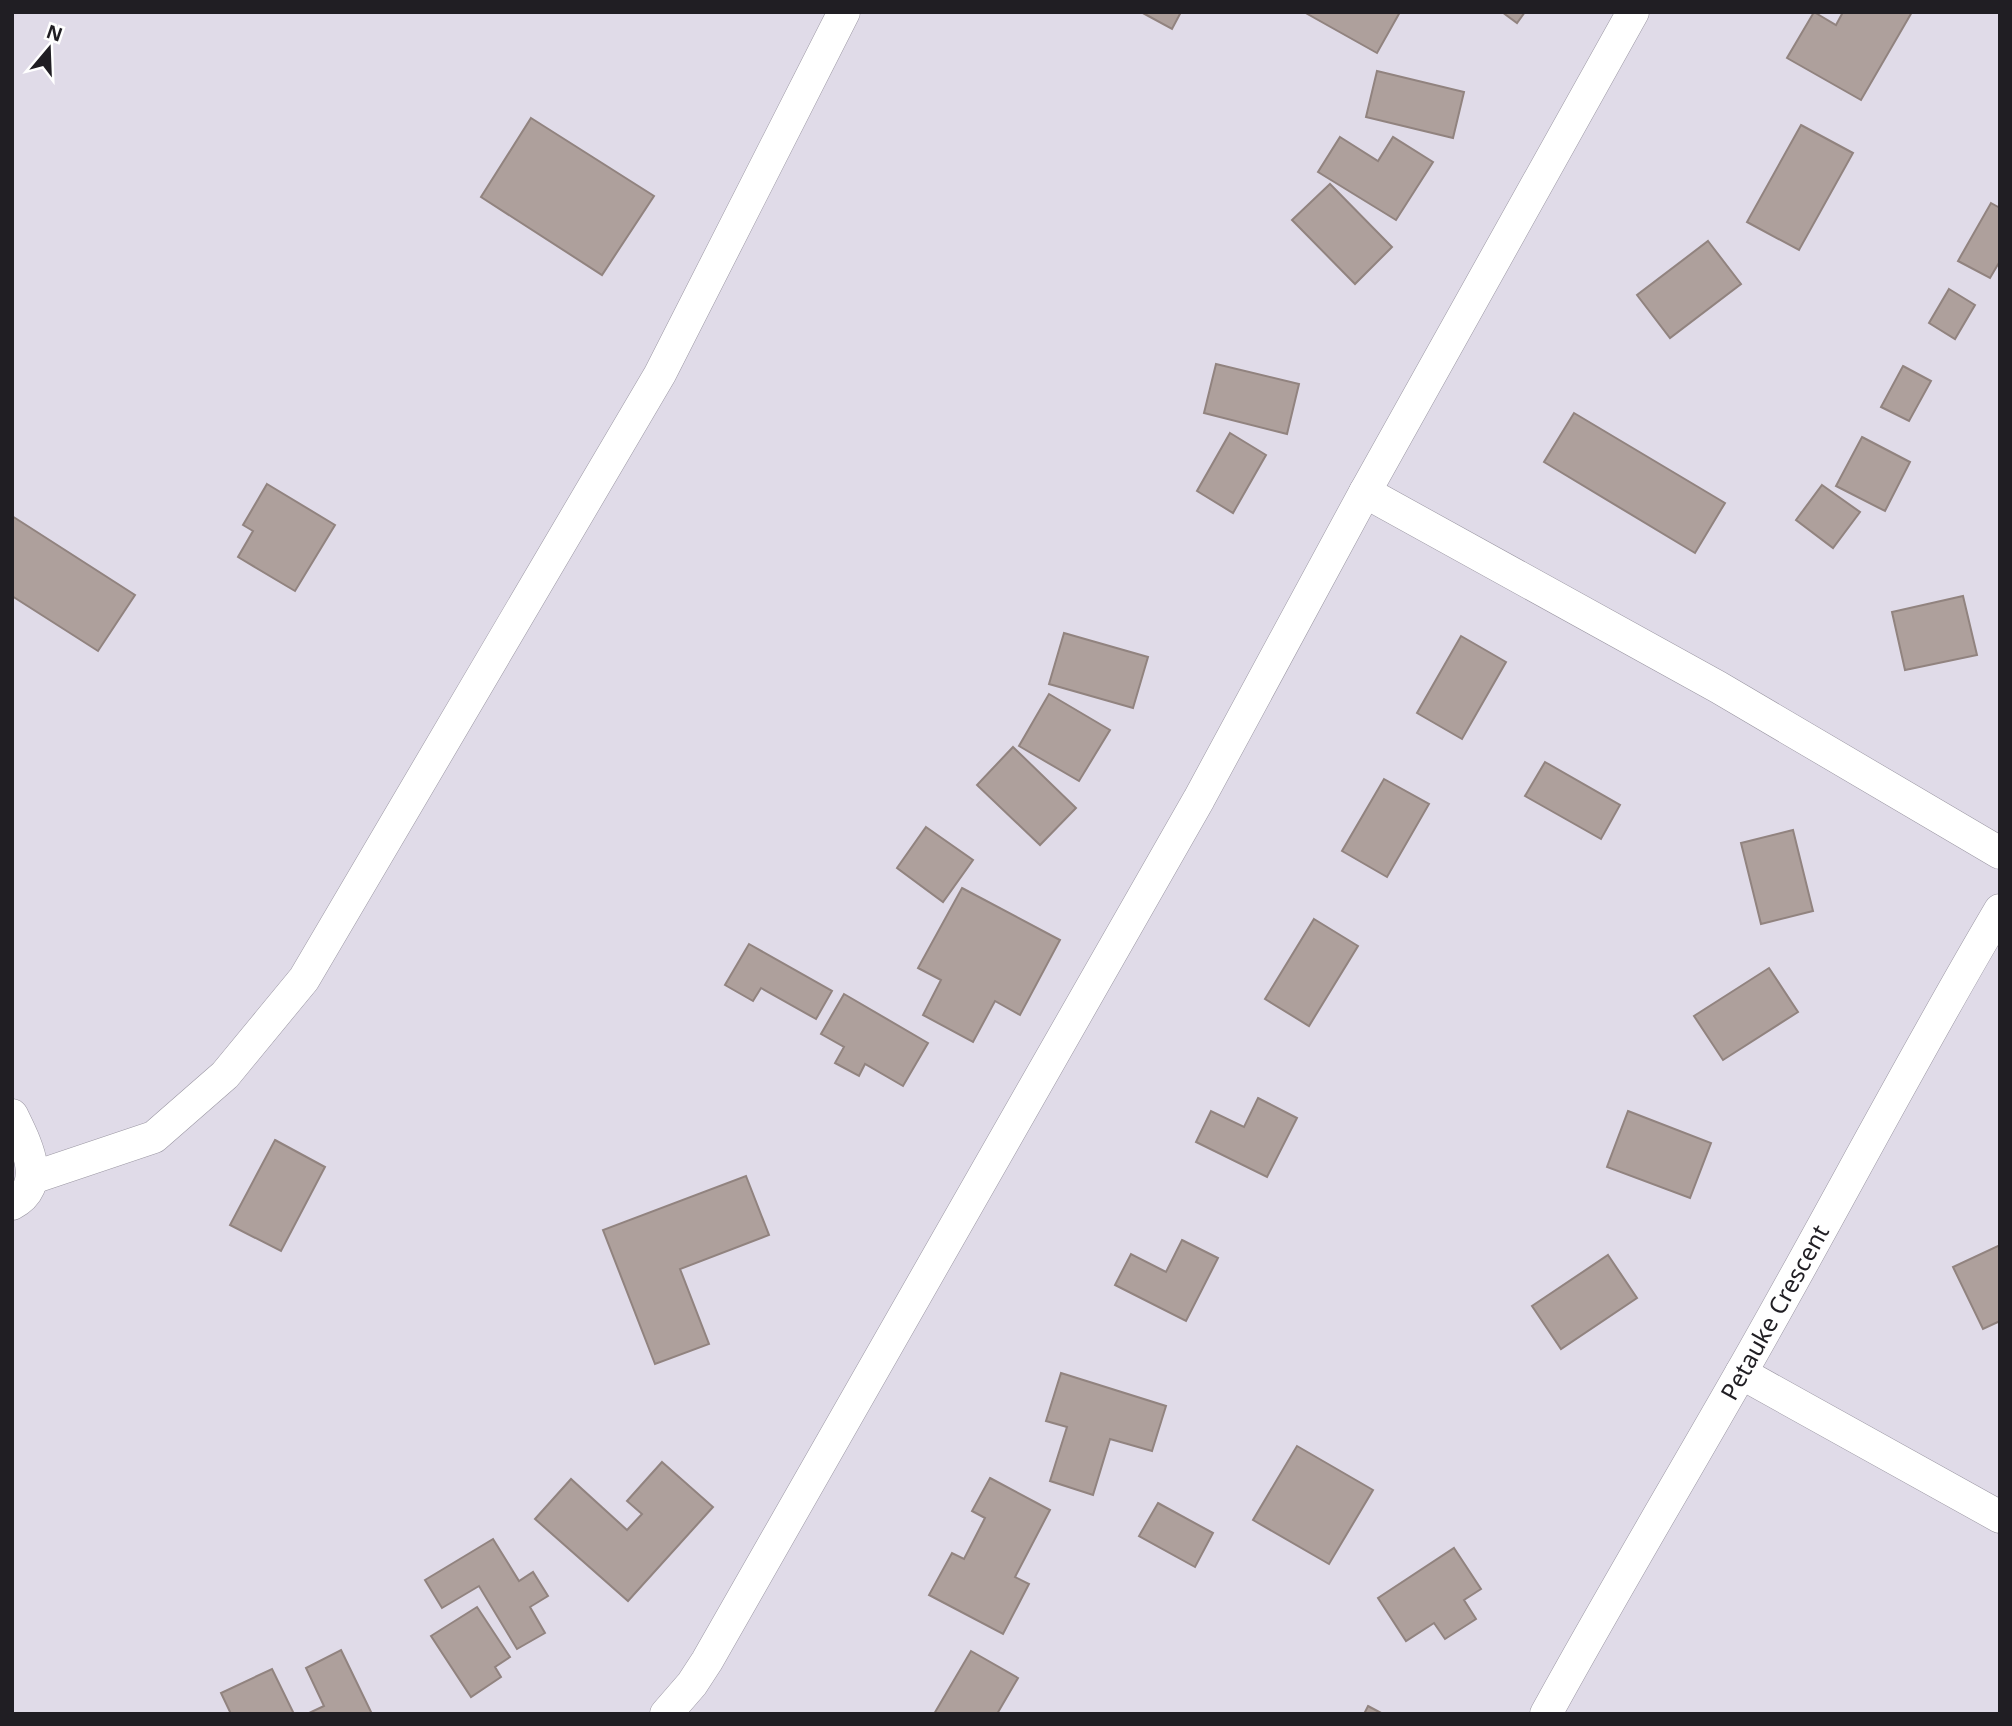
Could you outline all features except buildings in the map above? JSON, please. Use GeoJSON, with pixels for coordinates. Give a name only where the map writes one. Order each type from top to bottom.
{"type":"FeatureCollection","features":[{"type":"Feature","properties":{"kind":"street"},"geometry":{"type":"LineString","coordinates":[[32,1178],[154,1137],[225,1074],[304,979],[660,374],[844,12]]}},
{"type":"Feature","properties":{"kind":"street"},"geometry":{"type":"LineString","coordinates":[[666,1714],[692,1684],[734,1613],[1199,799],[1365,492],[1633,12]]}},
{"type":"Feature","properties":{"kind":"street"},"geometry":{"type":"LineString","coordinates":[[1365,492],[1718,687],[2000,853]]}},
{"type":"Feature","properties":{"kind":"street","name":"Petauke Crescent"},"geometry":{"type":"LineString","coordinates":[[1546,1714],[1634,1554],[1741,1373],[1925,1038],[2000,910]]}},
{"type":"Feature","properties":{"kind":"street"},"geometry":{"type":"LineString","coordinates":[[12,1115],[31,1153],[32,1178],[21,1199],[12,1204]]}},
{"type":"Feature","properties":{"kind":"street"},"geometry":{"type":"LineString","coordinates":[[1741,1373],[2000,1517]]}}]}
